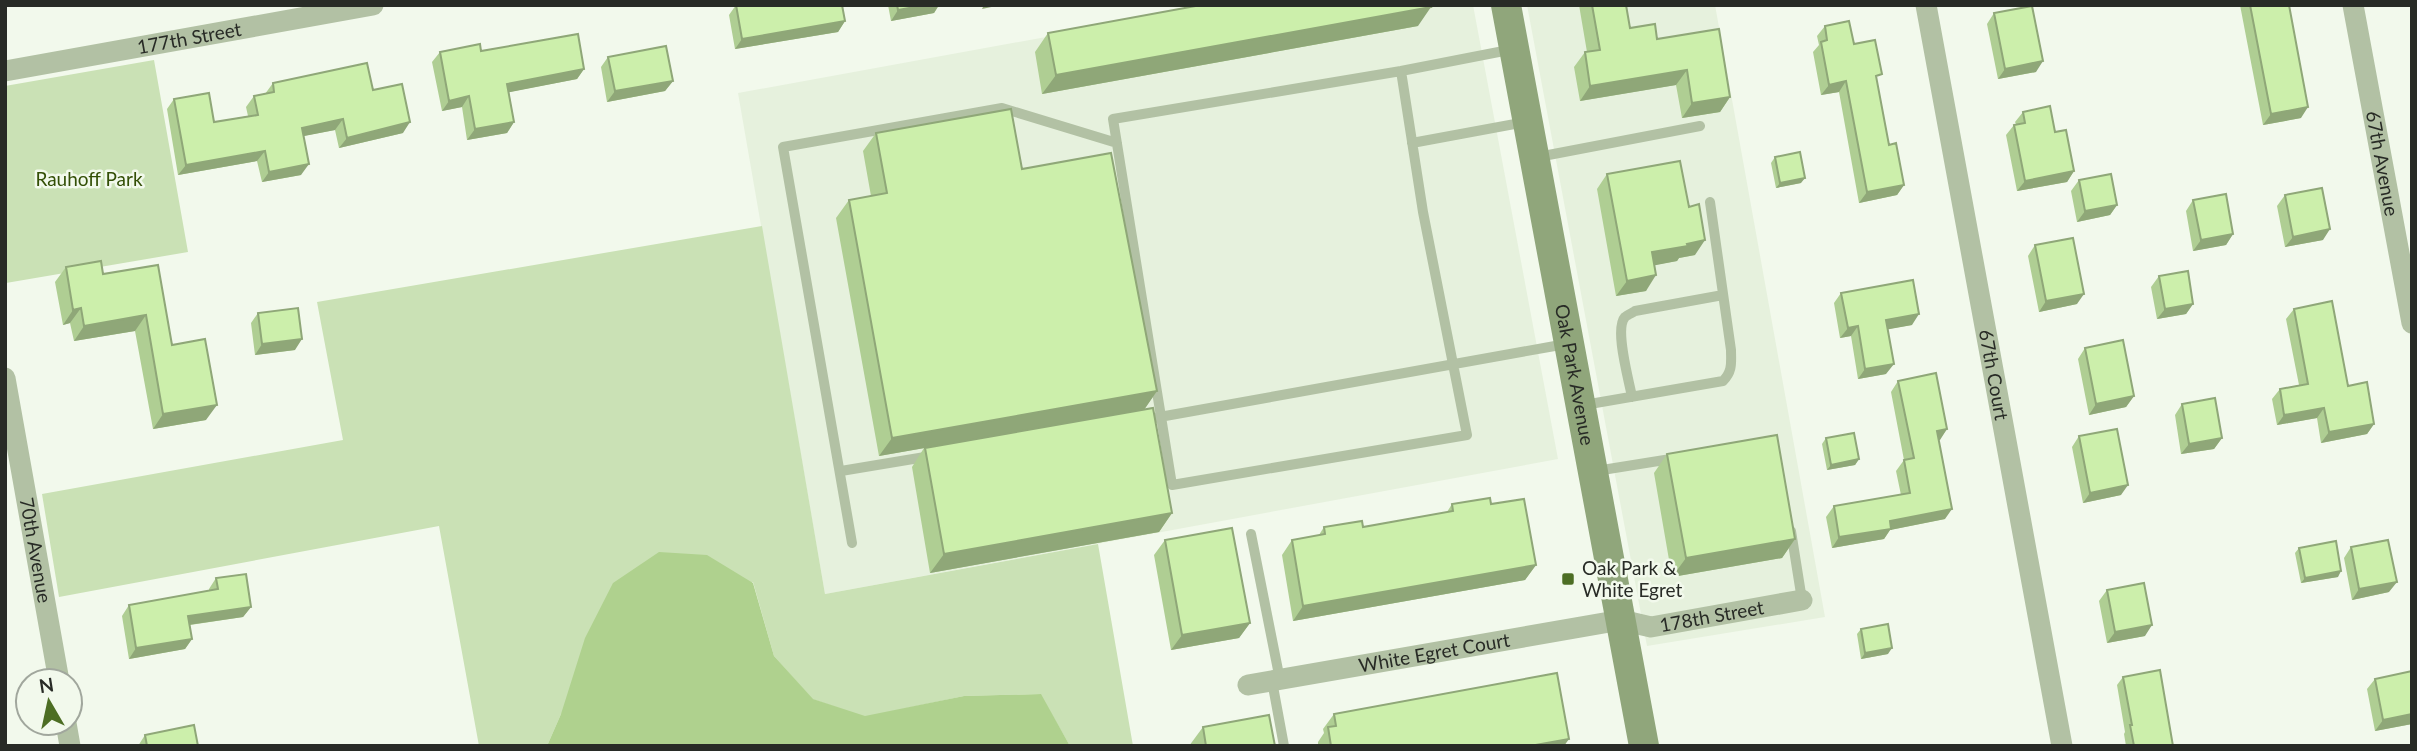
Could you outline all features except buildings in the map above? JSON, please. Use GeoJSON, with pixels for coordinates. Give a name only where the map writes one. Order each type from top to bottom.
{"type":"FeatureCollection","features":[{"type":"Feature","properties":{"kind":"street","name":"177th Street"},"geometry":{"type":"LineString","coordinates":[[5,71],[373,5]]}},
{"type":"Feature","properties":{"kind":"street","name":"Oak Park Avenue"},"geometry":{"type":"LineString","coordinates":[[1506,5],[1644,746]]}},
{"type":"Feature","properties":{"kind":"street","name":"67th Court"},"geometry":{"type":"LineString","coordinates":[[1926,5],[2062,746]]}},
{"type":"Feature","properties":{"kind":"street","name":"67th Avenue"},"geometry":{"type":"LineString","coordinates":[[2353,5],[2412,323]]}},
{"type":"Feature","properties":{"kind":"street","name":"70th Avenue"},"geometry":{"type":"LineString","coordinates":[[5,378],[57,667]]}},
{"type":"Feature","properties":{"kind":"street","name":"178th Street"},"geometry":{"type":"LineString","coordinates":[[1621,620],[1651,627],[1802,600]]}},
{"type":"Feature","properties":{"kind":"street","name":"White Egret Court"},"geometry":{"type":"LineString","coordinates":[[1248,685],[1621,620]]}},
{"type":"Feature","properties":{"kind":"lane"},"geometry":{"type":"LineString","coordinates":[[1401,71],[1466,435],[1172,485],[1113,119],[1401,71],[1514,49]]}},
{"type":"Feature","properties":{"kind":"lane"},"geometry":{"type":"LineString","coordinates":[[852,543],[783,147],[1002,108],[1117,143]]}},
{"type":"Feature","properties":{"kind":"lane"},"geometry":{"type":"LineString","coordinates":[[1412,142],[1528,122]]}},
{"type":"Feature","properties":{"kind":"lane"},"geometry":{"type":"LineString","coordinates":[[1535,158],[1700,126]]}},
{"type":"Feature","properties":{"kind":"lane"},"geometry":{"type":"LineString","coordinates":[[1581,406],[1723,381],[1729,375],[1731,350],[1710,202]]}},
{"type":"Feature","properties":{"kind":"lane"},"geometry":{"type":"LineString","coordinates":[[1632,397],[1621,338],[1621,325],[1626,316],[1635,311],[1723,295]]}},
{"type":"Feature","properties":{"kind":"lane"},"geometry":{"type":"LineString","coordinates":[[1147,419],[1569,344]]}},
{"type":"Feature","properties":{"kind":"lane"},"geometry":{"type":"LineString","coordinates":[[841,471],[947,453]]}},
{"type":"Feature","properties":{"kind":"lane"},"geometry":{"type":"LineString","coordinates":[[1593,472],[1686,457]]}},
{"type":"Feature","properties":{"kind":"lane"},"geometry":{"type":"LineString","coordinates":[[1789,521],[1802,600]]}},
{"type":"Feature","properties":{"kind":"lane"},"geometry":{"type":"LineString","coordinates":[[1251,534],[1276,680],[1284,746]]}},
{"type":"Feature","properties":{"kind":"shaded area"},"geometry":{"type":"Polygon","coordinates":[[[1222,5],[1473,5],[1558,459],[825,594],[738,93],[1222,5]]]}},
{"type":"Feature","properties":{"kind":"shaded area"},"geometry":{"type":"Polygon","coordinates":[[[1527,5],[1715,5],[1825,617],[1647,646],[1527,5]]]}},
{"type":"Feature","properties":{"kind":"shaded area"},"geometry":{"type":"Polygon","coordinates":[[[659,552],[707,555],[753,583],[774,656],[813,699],[865,716],[964,696],[1041,694],[1070,746],[547,746],[561,714],[585,638],[613,583],[659,552]]]}},
{"type":"Feature","properties":{"kind":"green space","name":"Rauhoff Park"},"geometry":{"type":"Polygon","coordinates":[[[154,60],[188,252],[6,283],[5,86],[154,60]]]}},
{"type":"Feature","properties":{"kind":"green space"},"geometry":{"type":"Polygon","coordinates":[[[762,226],[825,594],[1098,544],[1133,746],[1070,746],[1040,694],[964,696],[865,717],[812,699],[774,656],[753,582],[561,714],[547,746],[479,746],[439,526],[59,597],[42,494],[343,440],[317,302],[762,226]]]}},
{"type":"Feature","properties":{"kind":"place","name":"Oak Park & White Egret"},"geometry":{"type":"Point","coordinates":[1568,579]}}]}
